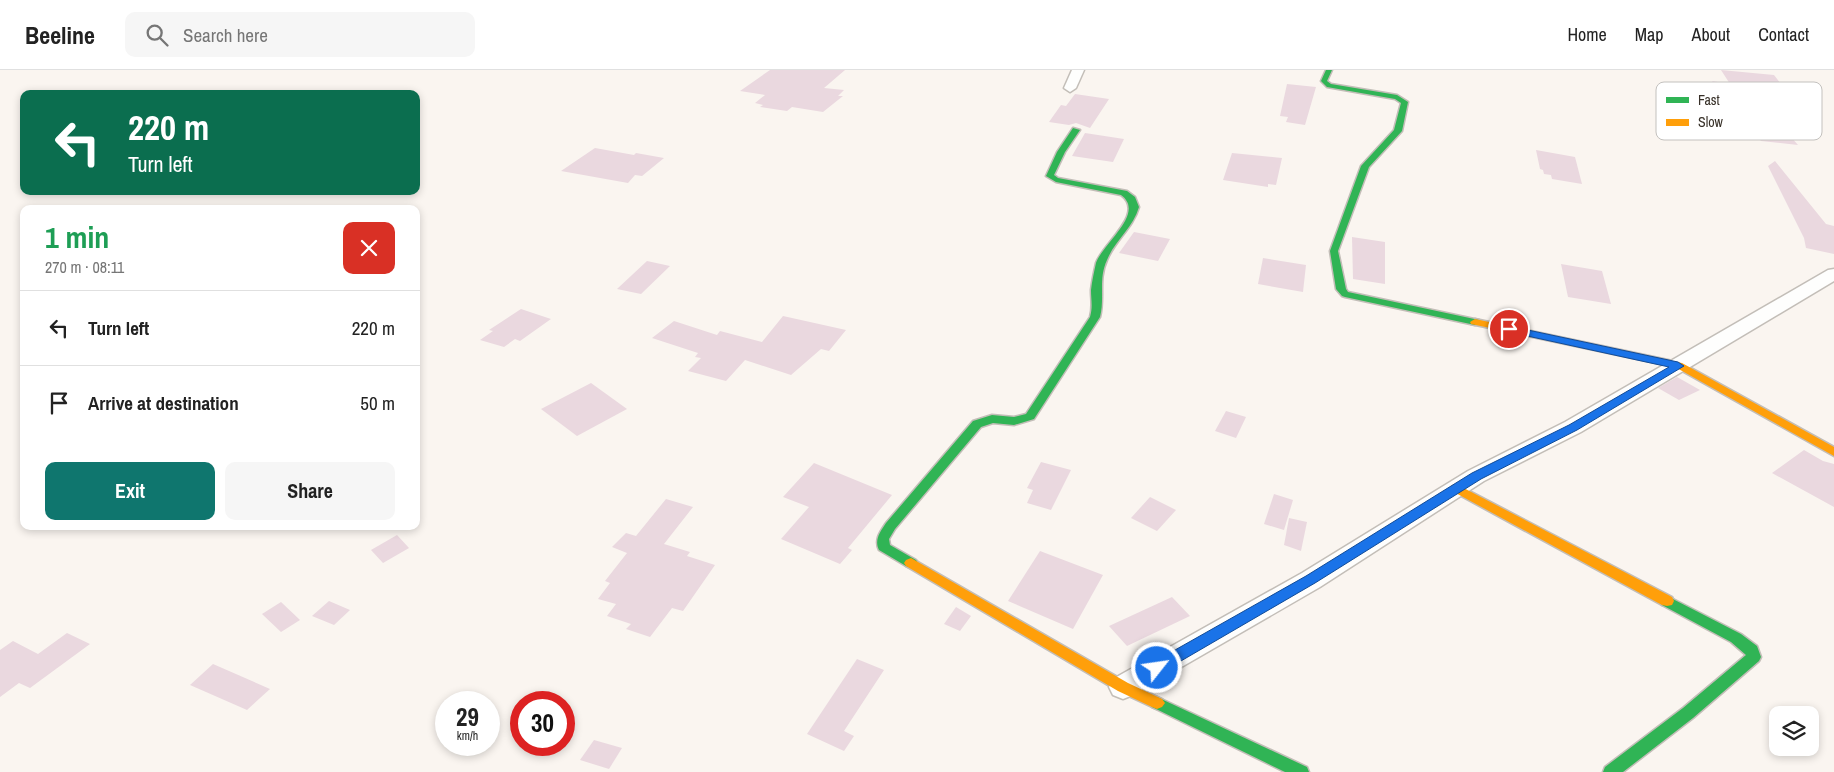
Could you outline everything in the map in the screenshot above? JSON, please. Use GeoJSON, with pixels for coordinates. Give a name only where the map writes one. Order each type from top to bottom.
{"type":"FeatureCollection","features":[{"type":"Feature","properties":{"kind":"street"},"geometry":{"type":"LineString","coordinates":[[1070,88],[1078,70]]}},
{"type":"Feature","properties":{"kind":"street"},"geometry":{"type":"LineString","coordinates":[[1329,70],[1324,81],[1330,86],[1397,97],[1405,102],[1398,131],[1365,166],[1334,251],[1341,289],[1345,294],[1678,366],[1834,452]]}},
{"type":"Feature","properties":{"kind":"street"},"geometry":{"type":"LineString","coordinates":[[1076,130],[1061,152],[1050,176],[1056,180],[1124,193],[1131,196],[1135,203],[1133,216],[1102,259],[1096,292],[1099,305],[1095,317],[1030,417],[1014,421],[992,419],[977,424],[890,526],[883,539],[884,547],[1123,687],[1301,772]]}},
{"type":"Feature","properties":{"kind":"street"},"geometry":{"type":"LineString","coordinates":[[1123,687],[1310,580],[1476,476],[1573,427],[1834,274]]}},
{"type":"Feature","properties":{"kind":"street"},"geometry":{"type":"LineString","coordinates":[[1456,488],[1736,638],[1752,650],[1754,657],[1611,772]]}},
{"type":"Feature","properties":{"kind":"building"},"geometry":{"type":"Polygon","coordinates":[[[770,70],[845,70],[824,88],[844,90],[838,96],[843,96],[823,112],[792,107],[787,111],[760,107],[763,105],[755,103],[765,95],[740,91],[770,70]]]}},
{"type":"Feature","properties":{"kind":"building"},"geometry":{"type":"Polygon","coordinates":[[[1721,70],[1774,75],[1779,82],[1729,82],[1721,70]]]}},
{"type":"Feature","properties":{"kind":"building"},"geometry":{"type":"Polygon","coordinates":[[[1287,84],[1316,87],[1305,125],[1286,122],[1288,117],[1280,116],[1287,84]]]}},
{"type":"Feature","properties":{"kind":"building"},"geometry":{"type":"Polygon","coordinates":[[[1075,94],[1109,99],[1090,128],[1076,123],[1069,125],[1049,122],[1061,105],[1066,106],[1075,94]]]}},
{"type":"Feature","properties":{"kind":"building"},"geometry":{"type":"Polygon","coordinates":[[[1085,133],[1124,139],[1113,162],[1072,156],[1085,133]]]}},
{"type":"Feature","properties":{"kind":"building"},"geometry":{"type":"Polygon","coordinates":[[[1794,140],[1798,145],[1761,141],[1794,140]]]}},
{"type":"Feature","properties":{"kind":"building"},"geometry":{"type":"Polygon","coordinates":[[[595,148],[664,158],[642,176],[635,175],[628,183],[561,171],[595,148]]]}},
{"type":"Feature","properties":{"kind":"building"},"geometry":{"type":"Polygon","coordinates":[[[1536,150],[1575,157],[1582,184],[1552,179],[1551,175],[1544,174],[1543,170],[1540,169],[1536,150]]]}},
{"type":"Feature","properties":{"kind":"building"},"geometry":{"type":"Polygon","coordinates":[[[1232,153],[1282,158],[1276,185],[1268,184],[1268,187],[1223,180],[1232,153]]]}},
{"type":"Feature","properties":{"kind":"building"},"geometry":{"type":"Polygon","coordinates":[[[1775,161],[1826,224],[1834,226],[1834,254],[1806,248],[1804,238],[1768,166],[1775,161]]]}},
{"type":"Feature","properties":{"kind":"building"},"geometry":{"type":"Polygon","coordinates":[[[1134,232],[1170,239],[1158,261],[1119,253],[1134,232]]]}},
{"type":"Feature","properties":{"kind":"building"},"geometry":{"type":"Polygon","coordinates":[[[1352,237],[1385,242],[1385,284],[1353,279],[1352,237]]]}},
{"type":"Feature","properties":{"kind":"building"},"geometry":{"type":"Polygon","coordinates":[[[1263,258],[1306,265],[1303,292],[1258,284],[1263,258]]]}},
{"type":"Feature","properties":{"kind":"building"},"geometry":{"type":"Polygon","coordinates":[[[647,261],[670,266],[641,294],[617,289],[647,261]]]}},
{"type":"Feature","properties":{"kind":"building"},"geometry":{"type":"Polygon","coordinates":[[[1561,264],[1602,271],[1611,304],[1568,297],[1561,264]]]}},
{"type":"Feature","properties":{"kind":"building"},"geometry":{"type":"Polygon","coordinates":[[[521,309],[551,319],[520,341],[515,339],[504,347],[480,340],[493,331],[489,330],[521,309]]]}},
{"type":"Feature","properties":{"kind":"building"},"geometry":{"type":"Polygon","coordinates":[[[783,316],[846,330],[829,351],[821,349],[791,375],[745,360],[726,381],[688,371],[701,358],[695,357],[698,353],[652,338],[674,321],[717,335],[720,331],[762,342],[783,316]]]}},
{"type":"Feature","properties":{"kind":"building"},"geometry":{"type":"Polygon","coordinates":[[[1677,377],[1700,390],[1679,400],[1658,388],[1677,377]]]}},
{"type":"Feature","properties":{"kind":"building"},"geometry":{"type":"Polygon","coordinates":[[[591,383],[627,409],[577,436],[541,409],[591,383]]]}},
{"type":"Feature","properties":{"kind":"building"},"geometry":{"type":"Polygon","coordinates":[[[1226,411],[1246,417],[1236,438],[1215,431],[1226,411]]]}},
{"type":"Feature","properties":{"kind":"building"},"geometry":{"type":"Polygon","coordinates":[[[1804,450],[1823,461],[1834,464],[1834,507],[1772,473],[1804,450]]]}},
{"type":"Feature","properties":{"kind":"building"},"geometry":{"type":"Polygon","coordinates":[[[1041,462],[1071,470],[1051,510],[1027,503],[1033,490],[1027,488],[1041,462]]]}},
{"type":"Feature","properties":{"kind":"building"},"geometry":{"type":"Polygon","coordinates":[[[814,463],[892,495],[848,548],[852,550],[840,564],[781,539],[809,507],[783,497],[814,463]]]}},
{"type":"Feature","properties":{"kind":"building"},"geometry":{"type":"Polygon","coordinates":[[[1274,494],[1293,500],[1284,530],[1264,524],[1274,494]]]}},
{"type":"Feature","properties":{"kind":"building"},"geometry":{"type":"Polygon","coordinates":[[[1150,497],[1176,510],[1157,531],[1131,518],[1150,497]]]}},
{"type":"Feature","properties":{"kind":"building"},"geometry":{"type":"Polygon","coordinates":[[[666,499],[693,507],[664,544],[690,552],[687,556],[715,565],[683,611],[672,608],[650,637],[626,629],[631,624],[607,616],[616,604],[598,599],[610,583],[605,581],[627,553],[612,547],[626,533],[636,536],[666,499]]]}},
{"type":"Feature","properties":{"kind":"building"},"geometry":{"type":"Polygon","coordinates":[[[1289,518],[1307,522],[1301,551],[1284,545],[1289,518]]]}},
{"type":"Feature","properties":{"kind":"building"},"geometry":{"type":"Polygon","coordinates":[[[397,535],[409,548],[383,563],[371,550],[397,535]]]}},
{"type":"Feature","properties":{"kind":"building"},"geometry":{"type":"Polygon","coordinates":[[[1040,551],[1103,575],[1073,629],[1008,601],[1040,551]]]}},
{"type":"Feature","properties":{"kind":"building"},"geometry":{"type":"Polygon","coordinates":[[[1172,597],[1190,616],[1127,646],[1109,626],[1172,597]]]}},
{"type":"Feature","properties":{"kind":"building"},"geometry":{"type":"Polygon","coordinates":[[[329,601],[350,610],[334,625],[312,616],[329,601]]]}},
{"type":"Feature","properties":{"kind":"building"},"geometry":{"type":"Polygon","coordinates":[[[281,602],[300,620],[281,632],[262,614],[281,602]]]}},
{"type":"Feature","properties":{"kind":"building"},"geometry":{"type":"Polygon","coordinates":[[[956,607],[971,616],[960,631],[944,624],[956,607]]]}},
{"type":"Feature","properties":{"kind":"building"},"geometry":{"type":"Polygon","coordinates":[[[67,633],[90,644],[30,688],[19,683],[0,697],[0,650],[13,641],[38,654],[67,633]]]}},
{"type":"Feature","properties":{"kind":"building"},"geometry":{"type":"Polygon","coordinates":[[[857,659],[884,670],[844,731],[854,736],[844,751],[807,734],[857,659]]]}},
{"type":"Feature","properties":{"kind":"building"},"geometry":{"type":"Polygon","coordinates":[[[213,664],[270,689],[247,710],[190,685],[213,664]]]}},
{"type":"Feature","properties":{"kind":"building"},"geometry":{"type":"Polygon","coordinates":[[[594,740],[622,748],[609,769],[580,760],[594,740]]]}},
{"type":"Feature","properties":{"kind":"traffic: fast"},"geometry":{"type":"LineString","coordinates":[[1329,70],[1324,81],[1329,86],[1397,97],[1405,102],[1398,131],[1365,166],[1334,251],[1341,289],[1345,294],[1475,322]]}},
{"type":"Feature","properties":{"kind":"traffic: fast"},"geometry":{"type":"LineString","coordinates":[[911,563],[884,547],[883,539],[890,526],[977,424],[992,419],[1014,421],[1030,417],[1095,317],[1098,305],[1096,287],[1102,260],[1127,225],[1134,207],[1132,199],[1124,193],[1056,180],[1050,176],[1061,152],[1076,130]]}},
{"type":"Feature","properties":{"kind":"traffic: fast"},"geometry":{"type":"LineString","coordinates":[[1611,772],[1688,713],[1754,657],[1752,650],[1736,638],[1667,601]]}},
{"type":"Feature","properties":{"kind":"traffic: fast"},"geometry":{"type":"LineString","coordinates":[[1157,703],[1301,772]]}},
{"type":"Feature","properties":{"kind":"traffic: slow"},"geometry":{"type":"LineString","coordinates":[[1475,322],[1678,365],[1834,452]]}},
{"type":"Feature","properties":{"kind":"traffic: slow"},"geometry":{"type":"LineString","coordinates":[[1456,488],[1667,601]]}},
{"type":"Feature","properties":{"kind":"traffic: slow"},"geometry":{"type":"LineString","coordinates":[[911,563],[1123,687],[1157,703]]}},
{"type":"Feature","properties":{"kind":"route"},"geometry":{"type":"LineString","coordinates":[[1157,668],[1310,580],[1476,476],[1573,427],[1678,366],[1509,329]]}}]}
